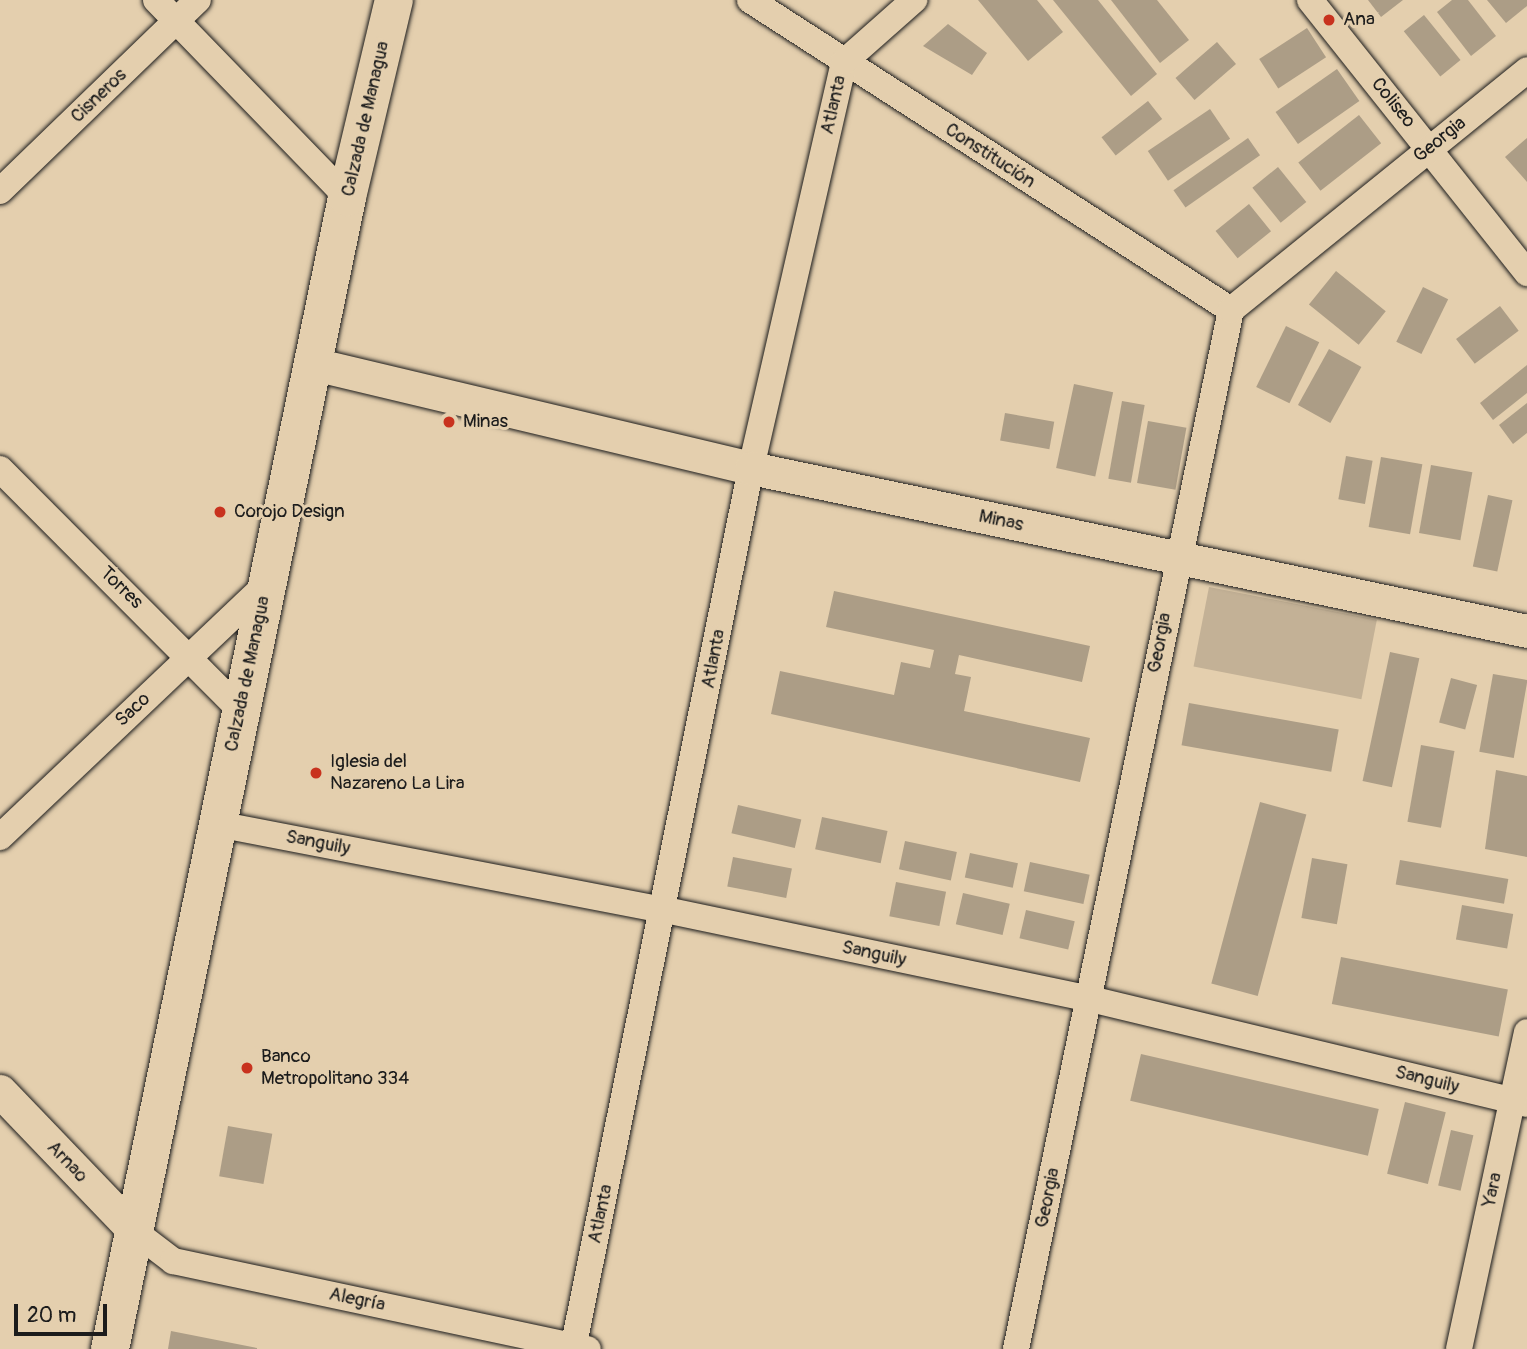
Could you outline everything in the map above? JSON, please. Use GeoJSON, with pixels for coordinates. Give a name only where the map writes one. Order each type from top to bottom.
{"type":"FeatureCollection","features":[{"type":"Feature","properties":{"kind":"main road","name":"Calzada de Managua"},"geometry":{"type":"LineString","coordinates":[[110,1349],[347,197],[394,0]]}},
{"type":"Feature","properties":{"kind":"street"},"geometry":{"type":"LineString","coordinates":[[156,0],[347,197]]}},
{"type":"Feature","properties":{"kind":"street","name":"Cisneros"},"geometry":{"type":"LineString","coordinates":[[0,191],[198,0]]}},
{"type":"Feature","properties":{"kind":"street","name":"Constitución"},"geometry":{"type":"LineString","coordinates":[[750,0],[1231,310]]}},
{"type":"Feature","properties":{"kind":"street","name":"Atlanta"},"geometry":{"type":"LineString","coordinates":[[578,1348],[751,468],[844,62],[914,0]]}},
{"type":"Feature","properties":{"kind":"street","name":"Coliseo"},"geometry":{"type":"LineString","coordinates":[[1310,0],[1527,273]]}},
{"type":"Feature","properties":{"kind":"street","name":"Georgia"},"geometry":{"type":"LineString","coordinates":[[1016,1349],[1090,999],[1177,559],[1231,310],[1527,70]]}},
{"type":"Feature","properties":{"kind":"street","name":"Minas"},"geometry":{"type":"LineString","coordinates":[[314,364],[751,468],[1527,631]]}},
{"type":"Feature","properties":{"kind":"street","name":"Torres"},"geometry":{"type":"LineString","coordinates":[[0,469],[191,656],[240,710]]}},
{"type":"Feature","properties":{"kind":"street","name":"Saco"},"geometry":{"type":"LineString","coordinates":[[0,836],[267,584]]}},
{"type":"Feature","properties":{"kind":"street","name":"Sanguily"},"geometry":{"type":"LineString","coordinates":[[217,824],[665,910],[1090,999],[1520,1102]]}},
{"type":"Feature","properties":{"kind":"street","name":"Yara"},"geometry":{"type":"LineString","coordinates":[[1459,1349],[1520,1102],[1527,1032]]}},
{"type":"Feature","properties":{"kind":"street","name":"Arnao"},"geometry":{"type":"LineString","coordinates":[[0,1091],[135,1232]]}},
{"type":"Feature","properties":{"kind":"street","name":"Alegría"},"geometry":{"type":"LineString","coordinates":[[135,1232],[173,1261],[578,1348]]}},
{"type":"Feature","properties":{"kind":"shaded area"},"geometry":{"type":"Polygon","coordinates":[[[1209,587],[1377,620],[1361,699],[1194,667],[1209,587]]]}},
{"type":"Feature","properties":{"kind":"building"},"geometry":{"type":"Polygon","coordinates":[[[978,0],[1037,0],[1063,32],[1028,61],[978,0]]]}},
{"type":"Feature","properties":{"kind":"building"},"geometry":{"type":"Polygon","coordinates":[[[1053,0],[1098,0],[1157,74],[1131,96],[1053,0]]]}},
{"type":"Feature","properties":{"kind":"building"},"geometry":{"type":"Polygon","coordinates":[[[1111,0],[1157,0],[1189,40],[1160,63],[1111,0]]]}},
{"type":"Feature","properties":{"kind":"building"},"geometry":{"type":"Polygon","coordinates":[[[1368,0],[1403,0],[1381,17],[1368,0]]]}},
{"type":"Feature","properties":{"kind":"building"},"geometry":{"type":"Polygon","coordinates":[[[1452,0],[1468,0],[1496,36],[1471,56],[1437,12],[1452,0]]]}},
{"type":"Feature","properties":{"kind":"building"},"geometry":{"type":"Polygon","coordinates":[[[1487,0],[1527,0],[1527,6],[1506,23],[1487,0]]]}},
{"type":"Feature","properties":{"kind":"building"},"geometry":{"type":"Polygon","coordinates":[[[1424,15],[1461,60],[1440,76],[1404,31],[1424,15]]]}},
{"type":"Feature","properties":{"kind":"building"},"geometry":{"type":"Polygon","coordinates":[[[948,24],[987,53],[972,75],[923,46],[948,24]]]}},
{"type":"Feature","properties":{"kind":"building"},"geometry":{"type":"Polygon","coordinates":[[[1307,28],[1326,57],[1278,88],[1259,59],[1307,28]]]}},
{"type":"Feature","properties":{"kind":"building"},"geometry":{"type":"Polygon","coordinates":[[[1217,42],[1236,64],[1195,100],[1175,78],[1217,42]]]}},
{"type":"Feature","properties":{"kind":"building"},"geometry":{"type":"Polygon","coordinates":[[[1337,69],[1359,101],[1298,144],[1276,112],[1337,69]]]}},
{"type":"Feature","properties":{"kind":"building"},"geometry":{"type":"Polygon","coordinates":[[[1148,101],[1162,119],[1116,155],[1102,137],[1148,101]]]}},
{"type":"Feature","properties":{"kind":"building"},"geometry":{"type":"Polygon","coordinates":[[[1210,109],[1230,139],[1168,181],[1148,151],[1210,109]]]}},
{"type":"Feature","properties":{"kind":"building"},"geometry":{"type":"Polygon","coordinates":[[[1359,115],[1381,143],[1320,191],[1298,162],[1359,115]]]}},
{"type":"Feature","properties":{"kind":"building"},"geometry":{"type":"Polygon","coordinates":[[[1248,138],[1260,155],[1186,207],[1173,190],[1248,138]]]}},
{"type":"Feature","properties":{"kind":"building"},"geometry":{"type":"Polygon","coordinates":[[[1527,138],[1527,182],[1505,157],[1527,138]]]}},
{"type":"Feature","properties":{"kind":"building"},"geometry":{"type":"Polygon","coordinates":[[[1278,167],[1306,202],[1281,223],[1252,188],[1278,167]]]}},
{"type":"Feature","properties":{"kind":"building"},"geometry":{"type":"Polygon","coordinates":[[[1249,204],[1271,231],[1238,258],[1216,231],[1249,204]]]}},
{"type":"Feature","properties":{"kind":"building"},"geometry":{"type":"Polygon","coordinates":[[[1336,271],[1386,311],[1359,345],[1309,304],[1336,271]]]}},
{"type":"Feature","properties":{"kind":"building"},"geometry":{"type":"Polygon","coordinates":[[[1423,287],[1448,299],[1421,354],[1396,342],[1423,287]]]}},
{"type":"Feature","properties":{"kind":"building"},"geometry":{"type":"Polygon","coordinates":[[[1500,306],[1519,331],[1475,364],[1456,339],[1500,306]]]}},
{"type":"Feature","properties":{"kind":"building"},"geometry":{"type":"Polygon","coordinates":[[[1286,326],[1319,342],[1289,403],[1256,387],[1286,326]]]}},
{"type":"Feature","properties":{"kind":"building"},"geometry":{"type":"Polygon","coordinates":[[[1329,349],[1361,367],[1330,423],[1298,405],[1329,349]]]}},
{"type":"Feature","properties":{"kind":"building"},"geometry":{"type":"Polygon","coordinates":[[[1527,365],[1527,393],[1493,420],[1480,403],[1527,365]]]}},
{"type":"Feature","properties":{"kind":"building"},"geometry":{"type":"Polygon","coordinates":[[[1074,384],[1113,392],[1095,476],[1056,468],[1074,384]]]}},
{"type":"Feature","properties":{"kind":"building"},"geometry":{"type":"Polygon","coordinates":[[[1122,401],[1145,405],[1131,483],[1108,479],[1122,401]]]}},
{"type":"Feature","properties":{"kind":"building"},"geometry":{"type":"Polygon","coordinates":[[[1527,403],[1527,433],[1513,444],[1499,425],[1527,403]]]}},
{"type":"Feature","properties":{"kind":"building"},"geometry":{"type":"Polygon","coordinates":[[[1005,413],[1054,422],[1049,449],[1000,441],[1005,413]]]}},
{"type":"Feature","properties":{"kind":"building"},"geometry":{"type":"Polygon","coordinates":[[[1148,421],[1186,428],[1175,490],[1137,483],[1148,421]]]}},
{"type":"Feature","properties":{"kind":"building"},"geometry":{"type":"Polygon","coordinates":[[[1346,456],[1373,461],[1365,504],[1338,499],[1346,456]]]}},
{"type":"Feature","properties":{"kind":"building"},"geometry":{"type":"Polygon","coordinates":[[[1381,457],[1422,464],[1410,534],[1369,527],[1381,457]]]}},
{"type":"Feature","properties":{"kind":"building"},"geometry":{"type":"Polygon","coordinates":[[[1431,465],[1472,472],[1460,540],[1419,533],[1431,465]]]}},
{"type":"Feature","properties":{"kind":"building"},"geometry":{"type":"Polygon","coordinates":[[[1488,495],[1512,500],[1497,572],[1473,566],[1488,495]]]}},
{"type":"Feature","properties":{"kind":"building"},"geometry":{"type":"Polygon","coordinates":[[[834,591],[1090,646],[1082,682],[959,655],[955,674],[971,677],[964,711],[1090,738],[1080,782],[771,714],[780,671],[894,695],[901,662],[930,668],[934,650],[826,627],[834,591]]]}},
{"type":"Feature","properties":{"kind":"building"},"geometry":{"type":"Polygon","coordinates":[[[1390,652],[1419,658],[1392,787],[1363,781],[1390,652]]]}},
{"type":"Feature","properties":{"kind":"building"},"geometry":{"type":"Polygon","coordinates":[[[1493,674],[1527,680],[1514,758],[1479,752],[1493,674]]]}},
{"type":"Feature","properties":{"kind":"building"},"geometry":{"type":"Polygon","coordinates":[[[1451,678],[1477,685],[1465,729],[1439,722],[1451,678]]]}},
{"type":"Feature","properties":{"kind":"building"},"geometry":{"type":"Polygon","coordinates":[[[1189,703],[1339,729],[1331,772],[1182,745],[1189,703]]]}},
{"type":"Feature","properties":{"kind":"building"},"geometry":{"type":"Polygon","coordinates":[[[1421,745],[1454,751],[1441,828],[1407,822],[1421,745]]]}},
{"type":"Feature","properties":{"kind":"building"},"geometry":{"type":"Polygon","coordinates":[[[1496,770],[1527,776],[1527,857],[1485,849],[1496,770]]]}},
{"type":"Feature","properties":{"kind":"building"},"geometry":{"type":"Polygon","coordinates":[[[1260,802],[1306,814],[1258,996],[1211,984],[1260,802]]]}},
{"type":"Feature","properties":{"kind":"building"},"geometry":{"type":"Polygon","coordinates":[[[738,805],[801,820],[795,848],[731,833],[738,805]]]}},
{"type":"Feature","properties":{"kind":"building"},"geometry":{"type":"Polygon","coordinates":[[[822,817],[888,831],[881,863],[815,849],[822,817]]]}},
{"type":"Feature","properties":{"kind":"building"},"geometry":{"type":"Polygon","coordinates":[[[905,841],[957,852],[951,880],[899,869],[905,841]]]}},
{"type":"Feature","properties":{"kind":"building"},"geometry":{"type":"Polygon","coordinates":[[[970,853],[1018,863],[1013,888],[965,877],[970,853]]]}},
{"type":"Feature","properties":{"kind":"building"},"geometry":{"type":"Polygon","coordinates":[[[733,857],[792,868],[786,898],[727,886],[733,857]]]}},
{"type":"Feature","properties":{"kind":"building"},"geometry":{"type":"Polygon","coordinates":[[[1312,858],[1347,864],[1337,924],[1301,918],[1312,858]]]}},
{"type":"Feature","properties":{"kind":"building"},"geometry":{"type":"Polygon","coordinates":[[[1400,860],[1508,879],[1504,904],[1396,885],[1400,860]]]}},
{"type":"Feature","properties":{"kind":"building"},"geometry":{"type":"Polygon","coordinates":[[[1030,862],[1090,875],[1083,904],[1024,891],[1030,862]]]}},
{"type":"Feature","properties":{"kind":"building"},"geometry":{"type":"Polygon","coordinates":[[[896,882],[946,892],[939,926],[889,916],[896,882]]]}},
{"type":"Feature","properties":{"kind":"building"},"geometry":{"type":"Polygon","coordinates":[[[963,893],[1010,904],[1003,935],[956,924],[963,893]]]}},
{"type":"Feature","properties":{"kind":"building"},"geometry":{"type":"Polygon","coordinates":[[[1462,905],[1513,914],[1507,948],[1456,939],[1462,905]]]}},
{"type":"Feature","properties":{"kind":"building"},"geometry":{"type":"Polygon","coordinates":[[[1026,910],[1075,921],[1068,950],[1019,938],[1026,910]]]}},
{"type":"Feature","properties":{"kind":"building"},"geometry":{"type":"Polygon","coordinates":[[[1341,957],[1508,989],[1499,1037],[1332,1004],[1341,957]]]}},
{"type":"Feature","properties":{"kind":"building"},"geometry":{"type":"Polygon","coordinates":[[[1141,1054],[1379,1109],[1368,1156],[1130,1101],[1141,1054]]]}},
{"type":"Feature","properties":{"kind":"building"},"geometry":{"type":"Polygon","coordinates":[[[1405,1102],[1446,1112],[1428,1184],[1387,1174],[1405,1102]]]}},
{"type":"Feature","properties":{"kind":"building"},"geometry":{"type":"Polygon","coordinates":[[[228,1126],[272,1134],[263,1184],[219,1176],[228,1126]]]}},
{"type":"Feature","properties":{"kind":"building"},"geometry":{"type":"Polygon","coordinates":[[[1451,1130],[1473,1135],[1461,1191],[1438,1186],[1451,1130]]]}},
{"type":"Feature","properties":{"kind":"building"},"geometry":{"type":"Polygon","coordinates":[[[171,1331],[257,1348],[257,1349],[168,1349],[171,1331]]]}},
{"type":"Feature","properties":{"kind":"place","name":"Ana"},"geometry":{"type":"Point","coordinates":[1329,20]}},
{"type":"Feature","properties":{"kind":"place","name":"Minas"},"geometry":{"type":"Point","coordinates":[449,422]}},
{"type":"Feature","properties":{"kind":"place","name":"Corojo Design"},"geometry":{"type":"Point","coordinates":[220,512]}},
{"type":"Feature","properties":{"kind":"place","name":"Iglesia del Nazareno La Lira"},"geometry":{"type":"Point","coordinates":[316,773]}},
{"type":"Feature","properties":{"kind":"place","name":"Banco Metropolitano 334"},"geometry":{"type":"Point","coordinates":[247,1068]}}]}
